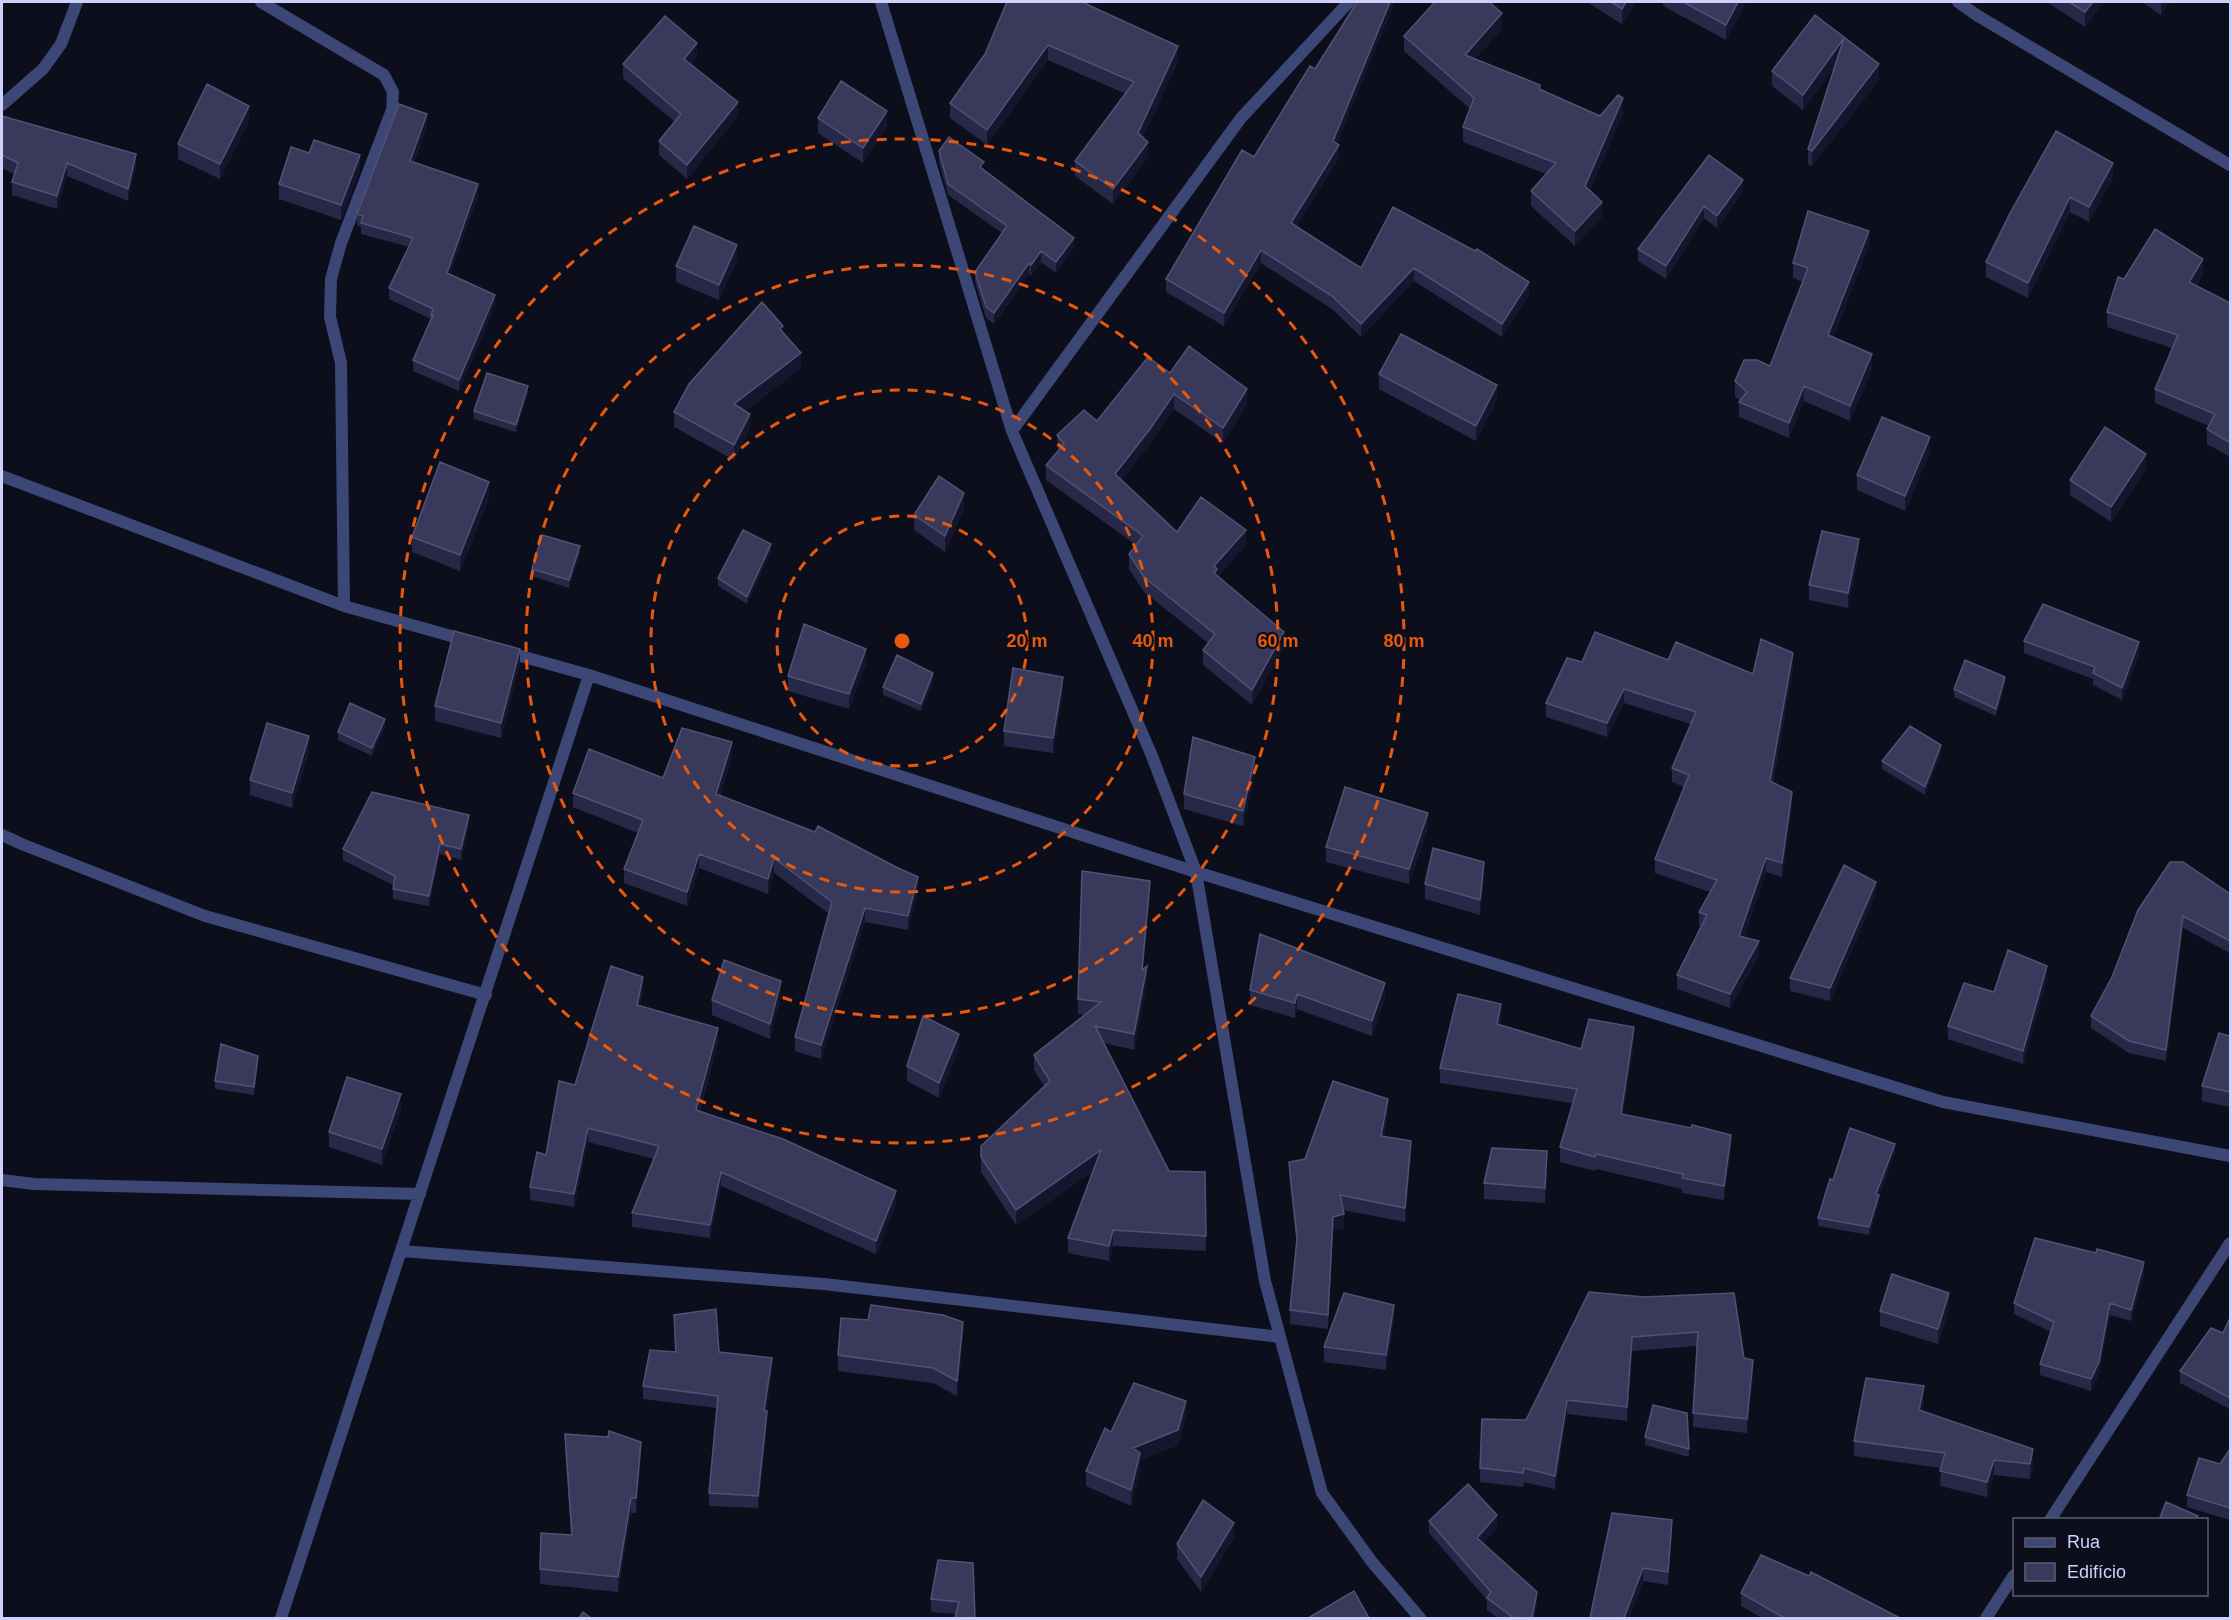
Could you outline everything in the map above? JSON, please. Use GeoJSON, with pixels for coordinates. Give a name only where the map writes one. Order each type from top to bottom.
{"type":"FeatureCollection","features":[{"type":"Feature","properties":{"kind":"street"},"geometry":{"type":"LineString","coordinates":[[2,105],[43,69],[61,44],[77,2]]}},
{"type":"Feature","properties":{"kind":"street"},"geometry":{"type":"LineString","coordinates":[[261,2],[384,75],[393,92],[392,110],[341,243],[331,279],[330,317],[341,363],[344,606]]}},
{"type":"Feature","properties":{"kind":"street"},"geometry":{"type":"LineString","coordinates":[[881,2],[1012,431],[1152,756],[1196,872],[1265,1281],[1322,1493],[1372,1562],[1420,1618]]}},
{"type":"Feature","properties":{"kind":"street"},"geometry":{"type":"LineString","coordinates":[[1012,431],[1241,118],[1349,2]]}},
{"type":"Feature","properties":{"kind":"street"},"geometry":{"type":"LineString","coordinates":[[1958,2],[2230,165]]}},
{"type":"Feature","properties":{"kind":"street"},"geometry":{"type":"LineString","coordinates":[[2,476],[344,606],[589,675],[1196,872],[1943,1102],[2230,1156]]}},
{"type":"Feature","properties":{"kind":"street"},"geometry":{"type":"LineString","coordinates":[[281,1618],[589,675]]}},
{"type":"Feature","properties":{"kind":"street"},"geometry":{"type":"LineString","coordinates":[[2,835],[205,916],[486,995]]}},
{"type":"Feature","properties":{"kind":"street"},"geometry":{"type":"LineString","coordinates":[[2,1180],[34,1184],[420,1194]]}},
{"type":"Feature","properties":{"kind":"street"},"geometry":{"type":"LineString","coordinates":[[2051,1518],[2230,1243]]}},
{"type":"Feature","properties":{"kind":"street"},"geometry":{"type":"LineString","coordinates":[[402,1251],[824,1284],[1280,1337]]}},
{"type":"Feature","properties":{"kind":"street"},"geometry":{"type":"LineString","coordinates":[[1986,1618],[2013,1577]]}},
{"type":"Feature","properties":{"kind":"building"},"geometry":{"type":"Polygon","coordinates":[[[1007,2],[1082,2],[1178,46],[1138,133],[1148,142],[1113,189],[1075,161],[1134,82],[1048,45],[987,130],[950,103],[985,54],[1007,2]]]}},
{"type":"Feature","properties":{"kind":"building"},"geometry":{"type":"Polygon","coordinates":[[[1357,2],[1390,2],[1333,141],[1339,145],[1291,223],[1361,268],[1393,207],[1475,251],[1477,249],[1529,282],[1502,324],[1414,268],[1361,324],[1332,296],[1261,250],[1224,313],[1166,279],[1242,150],[1254,157],[1310,66],[1315,69],[1357,2]]]}},
{"type":"Feature","properties":{"kind":"building"},"geometry":{"type":"Polygon","coordinates":[[[1435,2],[1489,2],[1502,13],[1465,55],[1540,85],[1539,89],[1600,116],[1618,95],[1623,98],[1585,186],[1602,202],[1575,231],[1531,191],[1556,163],[1463,127],[1474,98],[1404,36],[1435,2]]]}},
{"type":"Feature","properties":{"kind":"building"},"geometry":{"type":"Polygon","coordinates":[[[1611,2],[1626,2],[1622,9],[1611,2]]]}},
{"type":"Feature","properties":{"kind":"building"},"geometry":{"type":"Polygon","coordinates":[[[1683,2],[1738,2],[1726,25],[1683,2]]]}},
{"type":"Feature","properties":{"kind":"building"},"geometry":{"type":"Polygon","coordinates":[[[2069,2],[2093,2],[2085,12],[2069,2]]]}},
{"type":"Feature","properties":{"kind":"building"},"geometry":{"type":"Polygon","coordinates":[[[1815,15],[1879,64],[1812,151],[1808,149],[1844,38],[1803,95],[1772,71],[1815,15]]]}},
{"type":"Feature","properties":{"kind":"building"},"geometry":{"type":"Polygon","coordinates":[[[665,16],[697,43],[684,59],[738,102],[687,165],[659,141],[681,114],[623,64],[665,16]]]}},
{"type":"Feature","properties":{"kind":"building"},"geometry":{"type":"Polygon","coordinates":[[[841,81],[887,111],[863,148],[818,118],[841,81]]]}},
{"type":"Feature","properties":{"kind":"building"},"geometry":{"type":"Polygon","coordinates":[[[207,84],[249,106],[220,164],[178,144],[207,84]]]}},
{"type":"Feature","properties":{"kind":"building"},"geometry":{"type":"Polygon","coordinates":[[[399,104],[427,114],[410,161],[478,184],[447,273],[495,295],[459,380],[413,360],[433,315],[431,315],[433,309],[389,288],[413,238],[361,223],[363,216],[357,214],[399,104]]]}},
{"type":"Feature","properties":{"kind":"building"},"geometry":{"type":"Polygon","coordinates":[[[2,116],[136,154],[128,189],[67,163],[57,196],[12,182],[18,163],[2,155],[2,116]]]}},
{"type":"Feature","properties":{"kind":"building"},"geometry":{"type":"Polygon","coordinates":[[[2056,131],[2113,163],[2089,207],[2070,197],[2028,283],[1986,262],[2010,213],[2056,131]]]}},
{"type":"Feature","properties":{"kind":"building"},"geometry":{"type":"Polygon","coordinates":[[[949,137],[984,162],[980,167],[1074,238],[1056,262],[1041,251],[1031,265],[1029,263],[994,313],[986,307],[975,272],[1007,226],[948,184],[939,151],[949,137]]]}},
{"type":"Feature","properties":{"kind":"building"},"geometry":{"type":"Polygon","coordinates":[[[314,140],[360,155],[341,205],[279,184],[291,147],[309,153],[314,140]]]}},
{"type":"Feature","properties":{"kind":"building"},"geometry":{"type":"Polygon","coordinates":[[[1709,155],[1743,180],[1717,216],[1704,206],[1666,266],[1638,249],[1709,155]]]}},
{"type":"Feature","properties":{"kind":"building"},"geometry":{"type":"Polygon","coordinates":[[[1808,211],[1869,231],[1828,335],[1872,354],[1850,406],[1804,386],[1789,423],[1739,402],[1747,392],[1735,381],[1744,360],[1757,360],[1770,366],[1808,268],[1793,263],[1808,211]]]}},
{"type":"Feature","properties":{"kind":"building"},"geometry":{"type":"Polygon","coordinates":[[[694,226],[737,245],[719,285],[676,266],[694,226]]]}},
{"type":"Feature","properties":{"kind":"building"},"geometry":{"type":"Polygon","coordinates":[[[2155,229],[2203,259],[2189,282],[2230,303],[2230,443],[2207,429],[2215,414],[2155,389],[2178,335],[2107,312],[2118,277],[2124,279],[2155,229]]]}},
{"type":"Feature","properties":{"kind":"building"},"geometry":{"type":"Polygon","coordinates":[[[762,302],[783,326],[780,329],[801,353],[734,404],[750,414],[734,445],[674,412],[689,384],[762,302]]]}},
{"type":"Feature","properties":{"kind":"building"},"geometry":{"type":"Polygon","coordinates":[[[1401,334],[1497,385],[1476,426],[1379,374],[1401,334]]]}},
{"type":"Feature","properties":{"kind":"building"},"geometry":{"type":"Polygon","coordinates":[[[1189,346],[1247,389],[1223,428],[1174,394],[1115,474],[1177,532],[1201,497],[1246,530],[1214,566],[1217,569],[1214,573],[1284,632],[1252,690],[1203,650],[1215,634],[1144,577],[1129,554],[1143,536],[1046,465],[1064,444],[1057,435],[1084,410],[1097,421],[1148,357],[1170,373],[1189,346]]]}},
{"type":"Feature","properties":{"kind":"building"},"geometry":{"type":"Polygon","coordinates":[[[487,373],[528,386],[516,425],[474,411],[487,373]]]}},
{"type":"Feature","properties":{"kind":"building"},"geometry":{"type":"Polygon","coordinates":[[[1882,417],[1930,437],[1905,496],[1857,475],[1882,417]]]}},
{"type":"Feature","properties":{"kind":"building"},"geometry":{"type":"Polygon","coordinates":[[[2105,427],[2146,454],[2111,507],[2070,480],[2105,427]]]}},
{"type":"Feature","properties":{"kind":"building"},"geometry":{"type":"Polygon","coordinates":[[[440,462],[489,482],[460,555],[412,537],[440,462]]]}},
{"type":"Feature","properties":{"kind":"building"},"geometry":{"type":"Polygon","coordinates":[[[939,476],[964,493],[945,536],[914,515],[939,476]]]}},
{"type":"Feature","properties":{"kind":"building"},"geometry":{"type":"Polygon","coordinates":[[[743,530],[771,544],[747,597],[718,578],[743,530]]]}},
{"type":"Feature","properties":{"kind":"building"},"geometry":{"type":"Polygon","coordinates":[[[1822,531],[1859,539],[1848,593],[1809,585],[1822,531]]]}},
{"type":"Feature","properties":{"kind":"building"},"geometry":{"type":"Polygon","coordinates":[[[542,535],[580,546],[569,580],[532,569],[542,535]]]}},
{"type":"Feature","properties":{"kind":"building"},"geometry":{"type":"Polygon","coordinates":[[[2043,604],[2139,642],[2122,688],[2093,673],[2095,667],[2024,641],[2043,604]]]}},
{"type":"Feature","properties":{"kind":"building"},"geometry":{"type":"Polygon","coordinates":[[[804,624],[866,649],[849,694],[788,676],[804,624]]]}},
{"type":"Feature","properties":{"kind":"building"},"geometry":{"type":"Polygon","coordinates":[[[454,631],[520,649],[501,723],[435,706],[454,631]]]}},
{"type":"Feature","properties":{"kind":"building"},"geometry":{"type":"Polygon","coordinates":[[[1595,632],[1668,660],[1676,642],[1753,674],[1761,639],[1793,653],[1770,781],[1792,792],[1782,863],[1766,858],[1739,936],[1759,941],[1730,994],[1677,975],[1707,915],[1699,912],[1717,880],[1655,859],[1689,775],[1672,768],[1696,712],[1624,689],[1607,723],[1546,703],[1567,658],[1582,662],[1595,632]]]}},
{"type":"Feature","properties":{"kind":"building"},"geometry":{"type":"Polygon","coordinates":[[[897,655],[933,673],[921,704],[883,687],[897,655]]]}},
{"type":"Feature","properties":{"kind":"building"},"geometry":{"type":"Polygon","coordinates":[[[1965,660],[2005,677],[1996,709],[1954,689],[1965,660]]]}},
{"type":"Feature","properties":{"kind":"building"},"geometry":{"type":"Polygon","coordinates":[[[1013,668],[1063,677],[1053,738],[1004,731],[1013,668]]]}},
{"type":"Feature","properties":{"kind":"building"},"geometry":{"type":"Polygon","coordinates":[[[350,703],[385,719],[372,748],[338,732],[350,703]]]}},
{"type":"Feature","properties":{"kind":"building"},"geometry":{"type":"Polygon","coordinates":[[[267,723],[309,736],[292,793],[250,780],[267,723]]]}},
{"type":"Feature","properties":{"kind":"building"},"geometry":{"type":"Polygon","coordinates":[[[1910,726],[1941,745],[1925,787],[1882,761],[1910,726]]]}},
{"type":"Feature","properties":{"kind":"building"},"geometry":{"type":"Polygon","coordinates":[[[682,728],[732,742],[716,794],[815,832],[818,826],[918,877],[908,916],[865,908],[821,1045],[795,1037],[832,902],[774,858],[768,879],[699,854],[687,892],[624,869],[643,820],[573,793],[589,749],[663,778],[682,728]]]}},
{"type":"Feature","properties":{"kind":"building"},"geometry":{"type":"Polygon","coordinates":[[[1193,737],[1255,757],[1243,811],[1184,794],[1193,737]]]}},
{"type":"Feature","properties":{"kind":"building"},"geometry":{"type":"Polygon","coordinates":[[[1345,787],[1428,813],[1409,869],[1326,847],[1345,787]]]}},
{"type":"Feature","properties":{"kind":"building"},"geometry":{"type":"Polygon","coordinates":[[[372,792],[469,815],[461,849],[440,844],[429,896],[393,889],[395,876],[343,849],[372,792]]]}},
{"type":"Feature","properties":{"kind":"building"},"geometry":{"type":"Polygon","coordinates":[[[1433,848],[1484,862],[1480,900],[1425,884],[1433,848]]]}},
{"type":"Feature","properties":{"kind":"building"},"geometry":{"type":"Polygon","coordinates":[[[2170,862],[2183,862],[2230,894],[2230,941],[2183,916],[2166,1050],[2129,1041],[2091,1016],[2112,977],[2138,910],[2170,862]]]}},
{"type":"Feature","properties":{"kind":"building"},"geometry":{"type":"Polygon","coordinates":[[[1844,865],[1876,882],[1830,988],[1790,978],[1844,865]]]}},
{"type":"Feature","properties":{"kind":"building"},"geometry":{"type":"Polygon","coordinates":[[[1082,871],[1150,881],[1142,970],[1147,966],[1134,1034],[1095,1026],[1169,1171],[1205,1172],[1206,1236],[1113,1230],[1109,1246],[1068,1238],[1101,1150],[1016,1210],[981,1157],[981,1146],[1050,1081],[1034,1055],[1101,1002],[1078,999],[1082,871]]]}},
{"type":"Feature","properties":{"kind":"building"},"geometry":{"type":"Polygon","coordinates":[[[1260,934],[1385,983],[1372,1021],[1297,994],[1295,1003],[1250,990],[1260,934]]]}},
{"type":"Feature","properties":{"kind":"building"},"geometry":{"type":"Polygon","coordinates":[[[2008,950],[2047,966],[2023,1051],[1948,1026],[1964,983],[1994,992],[2008,950]]]}},
{"type":"Feature","properties":{"kind":"building"},"geometry":{"type":"Polygon","coordinates":[[[724,960],[781,981],[770,1024],[712,1000],[724,960]]]}},
{"type":"Feature","properties":{"kind":"building"},"geometry":{"type":"Polygon","coordinates":[[[611,966],[643,977],[637,1005],[718,1028],[696,1110],[783,1139],[896,1191],[876,1241],[721,1172],[710,1225],[632,1213],[659,1146],[588,1128],[574,1194],[530,1187],[537,1152],[546,1155],[559,1081],[575,1085],[611,966]]]}},
{"type":"Feature","properties":{"kind":"building"},"geometry":{"type":"Polygon","coordinates":[[[1458,994],[1501,1004],[1497,1024],[1581,1049],[1589,1019],[1634,1027],[1621,1114],[1691,1128],[1692,1125],[1731,1135],[1724,1186],[1682,1178],[1683,1174],[1596,1154],[1595,1157],[1560,1147],[1577,1089],[1440,1068],[1458,994]]]}},
{"type":"Feature","properties":{"kind":"building"},"geometry":{"type":"Polygon","coordinates":[[[923,1016],[959,1034],[939,1083],[907,1066],[923,1016]]]}},
{"type":"Feature","properties":{"kind":"building"},"geometry":{"type":"Polygon","coordinates":[[[2219,1033],[2230,1036],[2230,1092],[2202,1086],[2219,1033]]]}},
{"type":"Feature","properties":{"kind":"building"},"geometry":{"type":"Polygon","coordinates":[[[221,1044],[258,1056],[254,1087],[215,1081],[221,1044]]]}},
{"type":"Feature","properties":{"kind":"building"},"geometry":{"type":"Polygon","coordinates":[[[347,1077],[401,1094],[382,1149],[329,1132],[347,1077]]]}},
{"type":"Feature","properties":{"kind":"building"},"geometry":{"type":"Polygon","coordinates":[[[1333,1081],[1388,1099],[1381,1136],[1411,1141],[1405,1208],[1340,1195],[1344,1214],[1333,1217],[1328,1315],[1290,1310],[1297,1238],[1289,1162],[1305,1159],[1333,1081]]]}},
{"type":"Feature","properties":{"kind":"building"},"geometry":{"type":"Polygon","coordinates":[[[1850,1128],[1895,1144],[1876,1194],[1879,1195],[1869,1227],[1818,1218],[1850,1128]]]}},
{"type":"Feature","properties":{"kind":"building"},"geometry":{"type":"Polygon","coordinates":[[[1492,1148],[1547,1151],[1545,1188],[1484,1183],[1492,1148]]]}},
{"type":"Feature","properties":{"kind":"building"},"geometry":{"type":"Polygon","coordinates":[[[2035,1238],[2096,1253],[2097,1249],[2144,1262],[2131,1310],[2110,1303],[2099,1362],[2091,1379],[2040,1364],[2054,1322],[2014,1303],[2035,1238]]]}},
{"type":"Feature","properties":{"kind":"building"},"geometry":{"type":"Polygon","coordinates":[[[1892,1274],[1949,1293],[1938,1329],[1880,1311],[1892,1274]]]}},
{"type":"Feature","properties":{"kind":"building"},"geometry":{"type":"Polygon","coordinates":[[[1589,1292],[1644,1297],[1734,1293],[1744,1358],[1753,1360],[1747,1419],[1693,1413],[1698,1332],[1632,1337],[1627,1407],[1567,1400],[1555,1476],[1524,1468],[1523,1473],[1480,1468],[1482,1419],[1526,1420],[1589,1292]]]}},
{"type":"Feature","properties":{"kind":"building"},"geometry":{"type":"Polygon","coordinates":[[[1344,1293],[1394,1305],[1386,1355],[1324,1347],[1344,1293]]]}},
{"type":"Feature","properties":{"kind":"building"},"geometry":{"type":"Polygon","coordinates":[[[871,1305],[943,1315],[963,1322],[957,1381],[933,1368],[838,1355],[841,1318],[868,1320],[871,1305]]]}},
{"type":"Feature","properties":{"kind":"building"},"geometry":{"type":"Polygon","coordinates":[[[716,1309],[719,1352],[772,1358],[764,1410],[767,1411],[758,1496],[709,1493],[718,1396],[643,1386],[650,1350],[676,1352],[674,1315],[716,1309]]]}},
{"type":"Feature","properties":{"kind":"building"},"geometry":{"type":"Polygon","coordinates":[[[2230,1318],[2230,1398],[2180,1371],[2211,1328],[2223,1333],[2230,1318]]]}},
{"type":"Feature","properties":{"kind":"building"},"geometry":{"type":"Polygon","coordinates":[[[1866,1378],[1924,1386],[1919,1410],[2033,1449],[2030,1464],[1994,1460],[1987,1482],[1940,1471],[1945,1453],[1854,1441],[1866,1378]]]}},
{"type":"Feature","properties":{"kind":"building"},"geometry":{"type":"Polygon","coordinates":[[[1134,1383],[1186,1401],[1178,1430],[1133,1448],[1140,1453],[1131,1490],[1086,1471],[1105,1428],[1111,1432],[1134,1383]]]}},
{"type":"Feature","properties":{"kind":"building"},"geometry":{"type":"Polygon","coordinates":[[[1653,1405],[1687,1413],[1689,1449],[1645,1437],[1653,1405]]]}},
{"type":"Feature","properties":{"kind":"building"},"geometry":{"type":"Polygon","coordinates":[[[609,1431],[641,1442],[636,1498],[631,1498],[618,1577],[540,1569],[541,1533],[572,1535],[565,1434],[608,1437],[609,1431]]]}},
{"type":"Feature","properties":{"kind":"building"},"geometry":{"type":"Polygon","coordinates":[[[2230,1449],[2230,1508],[2187,1495],[2199,1458],[2220,1464],[2230,1449]]]}},
{"type":"Feature","properties":{"kind":"building"},"geometry":{"type":"Polygon","coordinates":[[[1468,1484],[1497,1515],[1477,1538],[1537,1592],[1532,1618],[1514,1618],[1487,1598],[1491,1592],[1429,1521],[1468,1484]]]}},
{"type":"Feature","properties":{"kind":"building"},"geometry":{"type":"Polygon","coordinates":[[[1203,1500],[1234,1523],[1201,1577],[1177,1544],[1203,1500]]]}},
{"type":"Feature","properties":{"kind":"building"},"geometry":{"type":"Polygon","coordinates":[[[2166,1502],[2198,1516],[2198,1518],[2160,1518],[2166,1502]]]}},
{"type":"Feature","properties":{"kind":"building"},"geometry":{"type":"Polygon","coordinates":[[[1612,1513],[1672,1520],[1668,1572],[1643,1568],[1624,1618],[1590,1618],[1612,1513]]]}},
{"type":"Feature","properties":{"kind":"building"},"geometry":{"type":"Polygon","coordinates":[[[1761,1555],[1809,1576],[1811,1572],[1900,1618],[1784,1618],[1741,1593],[1761,1555]]]}},
{"type":"Feature","properties":{"kind":"building"},"geometry":{"type":"Polygon","coordinates":[[[938,1560],[973,1563],[975,1618],[955,1618],[959,1602],[931,1599],[938,1560]]]}},
{"type":"Feature","properties":{"kind":"building"},"geometry":{"type":"Polygon","coordinates":[[[1354,1591],[1369,1618],[1308,1618],[1354,1591]]]}},
{"type":"Feature","properties":{"kind":"building"},"geometry":{"type":"Polygon","coordinates":[[[583,1612],[591,1618],[579,1618],[583,1612]]]}}]}
